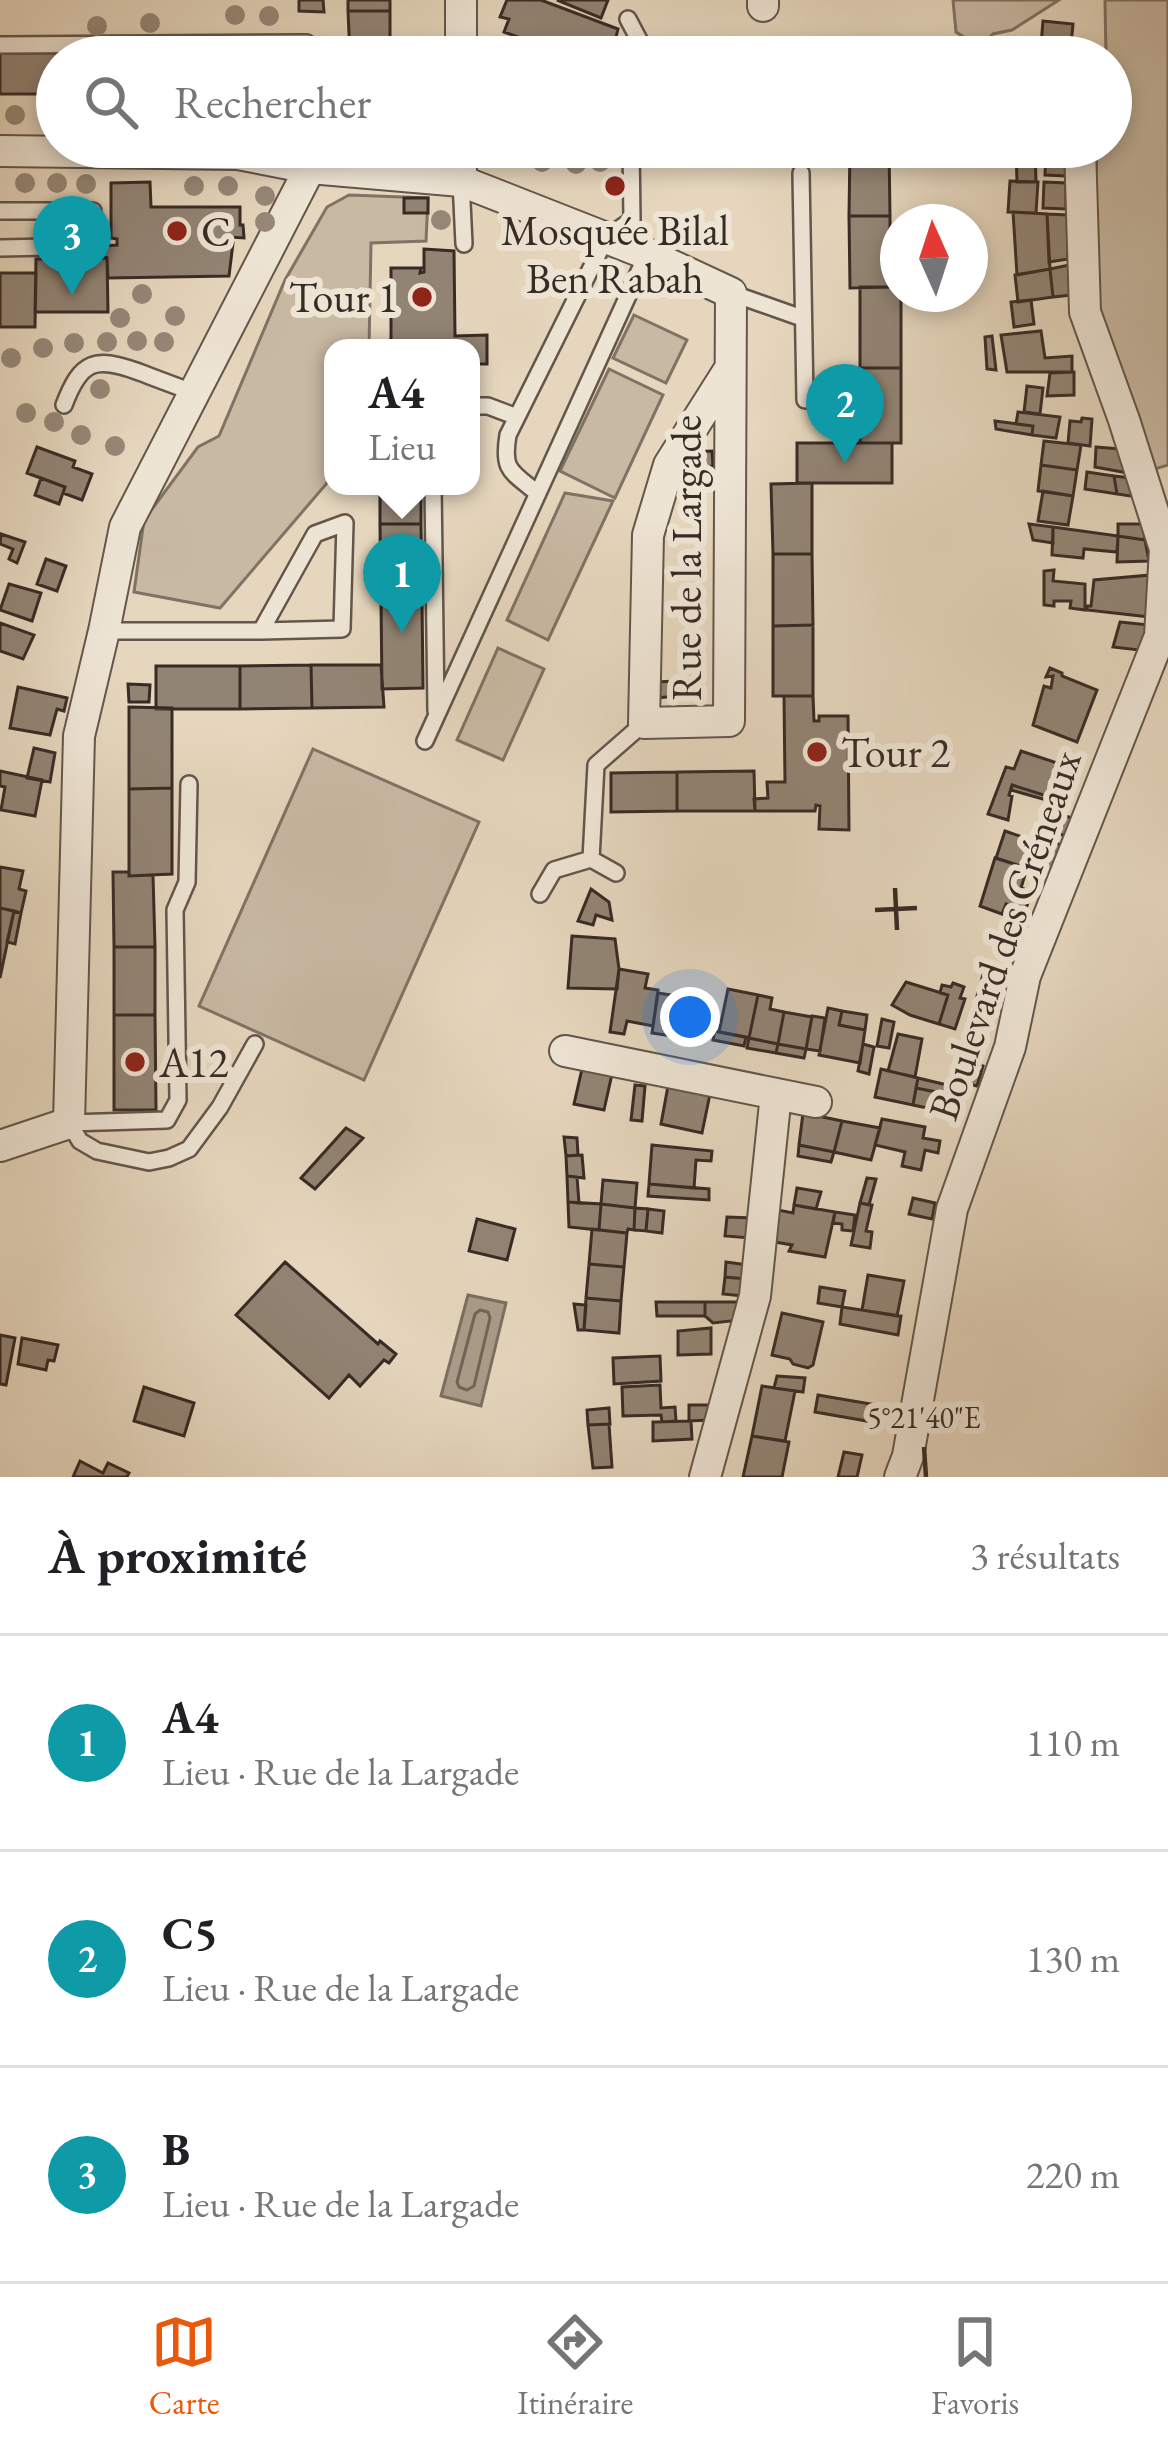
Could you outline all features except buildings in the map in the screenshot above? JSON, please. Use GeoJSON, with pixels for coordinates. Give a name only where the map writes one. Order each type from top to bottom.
{"type":"FeatureCollection","features":[{"type":"Feature","properties":{"kind":"street"},"geometry":{"type":"LineString","coordinates":[[461,0],[461,36]]}},
{"type":"Feature","properties":{"kind":"street"},"geometry":{"type":"LineString","coordinates":[[0,151],[36,151]]}},
{"type":"Feature","properties":{"kind":"street"},"geometry":{"type":"LineString","coordinates":[[0,1146],[69,1123],[79,736],[125,527],[310,168],[461,181],[647,254],[731,293]]}},
{"type":"Feature","properties":{"kind":"street"},"geometry":{"type":"LineString","coordinates":[[461,168],[461,181]]}},
{"type":"Feature","properties":{"kind":"street","name":"Boulevard des Créneaux"},"geometry":{"type":"LineString","coordinates":[[900,1477],[908,1456],[952,1209],[1010,1047],[1025,976],[1160,636],[1165,549],[1085,312],[1081,168]]}},
{"type":"Feature","properties":{"kind":"street","name":"Rue de la Largade"},"geometry":{"type":"LineString","coordinates":[[730,370],[669,465],[648,535],[644,723],[729,721],[731,293]]}},
{"type":"Feature","properties":{"kind":"street"},"geometry":{"type":"LineString","coordinates":[[565,1051],[816,1102]]}},
{"type":"Feature","properties":{"kind":"street"},"geometry":{"type":"LineString","coordinates":[[705,1477],[755,1296],[776,1094]]}},
{"type":"Feature","properties":{"kind":"lane"},"geometry":{"type":"LineString","coordinates":[[628,19],[637,36]]}},
{"type":"Feature","properties":{"kind":"lane"},"geometry":{"type":"LineString","coordinates":[[0,45],[36,45]]}},
{"type":"Feature","properties":{"kind":"lane"},"geometry":{"type":"LineString","coordinates":[[537,493],[510,470],[504,455],[508,435],[606,238],[632,220],[631,168]]}},
{"type":"Feature","properties":{"kind":"lane"},"geometry":{"type":"LineString","coordinates":[[800,173],[805,400]]}},
{"type":"Feature","properties":{"kind":"lane"},"geometry":{"type":"LineString","coordinates":[[461,181],[464,244]]}},
{"type":"Feature","properties":{"kind":"lane"},"geometry":{"type":"LineString","coordinates":[[0,211],[93,211],[94,246],[1,248]]}},
{"type":"Feature","properties":{"kind":"lane"},"geometry":{"type":"LineString","coordinates":[[425,741],[647,254]]}},
{"type":"Feature","properties":{"kind":"lane"},"geometry":{"type":"LineString","coordinates":[[731,293],[802,318]]}},
{"type":"Feature","properties":{"kind":"lane"},"geometry":{"type":"LineString","coordinates":[[64,405],[73,381],[88,366],[110,362],[195,393]]}},
{"type":"Feature","properties":{"kind":"lane"},"geometry":{"type":"LineString","coordinates":[[480,406],[517,417]]}},
{"type":"Feature","properties":{"kind":"lane"},"geometry":{"type":"LineString","coordinates":[[433,495],[436,715]]}},
{"type":"Feature","properties":{"kind":"lane"},"geometry":{"type":"LineString","coordinates":[[104,631],[261,631],[342,629],[345,523],[315,534],[261,631]]}},
{"type":"Feature","properties":{"kind":"lane"},"geometry":{"type":"LineString","coordinates":[[591,859],[596,765],[644,723]]}},
{"type":"Feature","properties":{"kind":"lane"},"geometry":{"type":"LineString","coordinates":[[189,784],[187,882],[175,910],[178,1100],[167,1120],[69,1123],[80,1142],[148,1162],[189,1150],[255,1044]]}},
{"type":"Feature","properties":{"kind":"lane"},"geometry":{"type":"LineString","coordinates":[[540,894],[554,870],[591,859],[616,873]]}},
{"type":"Feature","properties":{"kind":"shaded area"},"geometry":{"type":"Polygon","coordinates":[[[953,0],[1059,0],[1012,30],[991,36],[956,32],[953,0]]]}},
{"type":"Feature","properties":{"kind":"shaded area"},"geometry":{"type":"Polygon","coordinates":[[[1105,0],[1168,0],[1168,465],[1155,469],[1101,321],[1093,233],[1096,168],[1132,168],[1132,36],[1106,36],[1105,0]]]}},
{"type":"Feature","properties":{"kind":"shaded area"},"geometry":{"type":"Polygon","coordinates":[[[349,195],[428,198],[426,241],[371,243],[369,339],[324,339],[324,487],[220,608],[134,592],[144,520],[198,447],[219,436],[285,280],[327,207],[349,195]]]}},
{"type":"Feature","properties":{"kind":"shaded area"},"geometry":{"type":"Polygon","coordinates":[[[634,315],[687,340],[666,383],[613,358],[634,315]]]}},
{"type":"Feature","properties":{"kind":"shaded area"},"geometry":{"type":"Polygon","coordinates":[[[609,369],[663,395],[615,498],[560,471],[609,369]]]}},
{"type":"Feature","properties":{"kind":"shaded area"},"geometry":{"type":"Polygon","coordinates":[[[565,493],[613,501],[548,640],[507,620],[565,493]]]}},
{"type":"Feature","properties":{"kind":"shaded area"},"geometry":{"type":"Polygon","coordinates":[[[498,648],[544,669],[503,760],[457,740],[498,648]]]}},
{"type":"Feature","properties":{"kind":"shaded area"},"geometry":{"type":"Polygon","coordinates":[[[313,749],[479,822],[364,1080],[199,1006],[313,749]]]}},
{"type":"Feature","properties":{"kind":"water"},"geometry":{"type":"Polygon","coordinates":[[[468,1295],[506,1303],[481,1406],[441,1396],[468,1295]]]}},
{"type":"Feature","properties":{"kind":"place","name":"Mosquée Bilal Ben Rabah"},"geometry":{"type":"Point","coordinates":[615,186]}},
{"type":"Feature","properties":{"kind":"place","name":"C"},"geometry":{"type":"Point","coordinates":[177,231]}},
{"type":"Feature","properties":{"kind":"place","name":"B"},"geometry":{"type":"Point","coordinates":[72,295]}},
{"type":"Feature","properties":{"kind":"place","name":"Tour 1"},"geometry":{"type":"Point","coordinates":[422,297]}},
{"type":"Feature","properties":{"kind":"place","name":"C5"},"geometry":{"type":"Point","coordinates":[845,463]}},
{"type":"Feature","properties":{"kind":"place","name":"A4"},"geometry":{"type":"Point","coordinates":[402,633]}},
{"type":"Feature","properties":{"kind":"place","name":"Tour 2"},"geometry":{"type":"Point","coordinates":[817,752]}},
{"type":"Feature","properties":{"kind":"place","name":"A12"},"geometry":{"type":"Point","coordinates":[135,1062]}}]}
